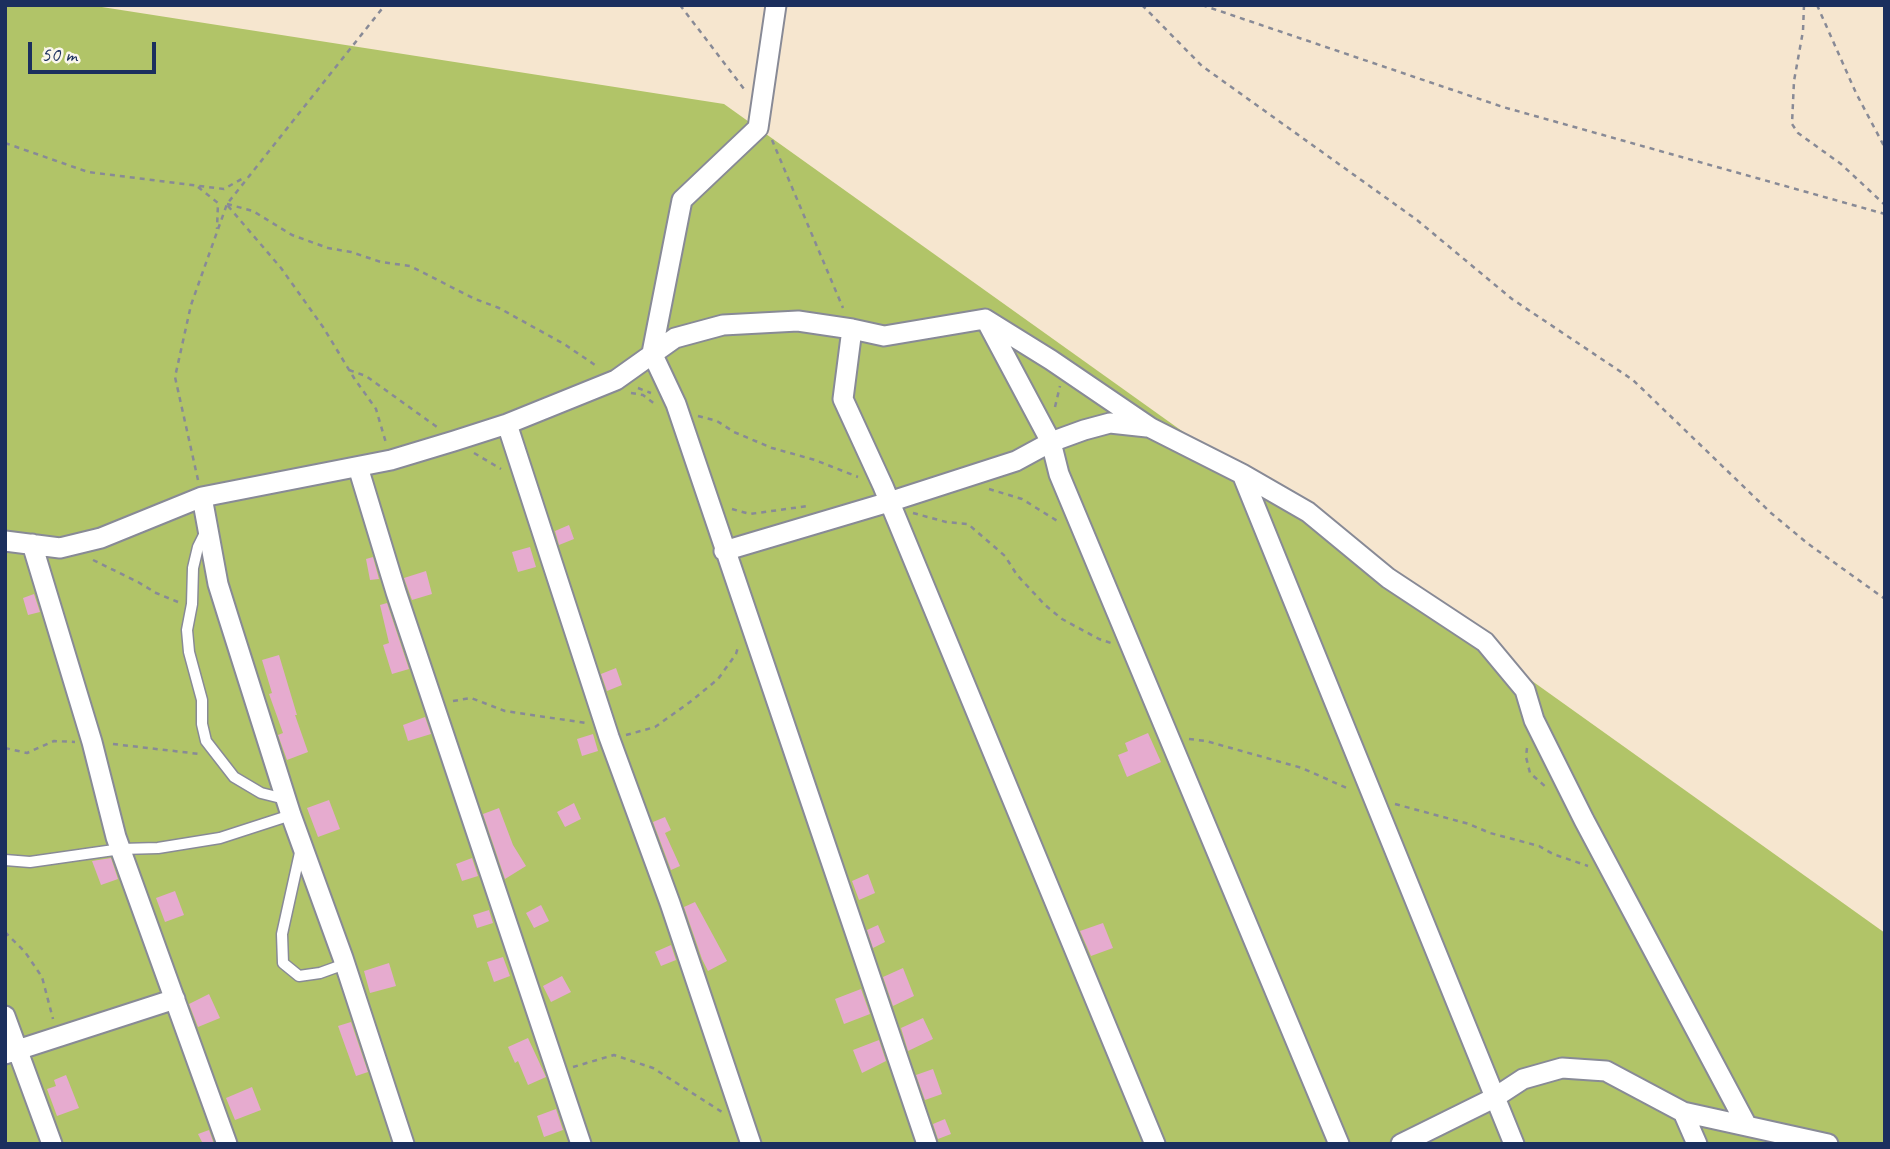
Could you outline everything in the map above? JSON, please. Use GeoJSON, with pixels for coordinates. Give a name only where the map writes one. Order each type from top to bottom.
{"type":"FeatureCollection","features":[{"type":"Feature","properties":{"kind":"street"},"geometry":{"type":"LineString","coordinates":[[776,5],[758,128],[682,200],[652,353],[667,406],[724,551],[927,1144]]}},
{"type":"Feature","properties":{"kind":"street"},"geometry":{"type":"LineString","coordinates":[[985,320],[1051,442],[1059,474],[1339,1144]]}},
{"type":"Feature","properties":{"kind":"street"},"geometry":{"type":"LineString","coordinates":[[5,541],[60,548],[101,538],[202,497],[391,460],[507,424],[594,389],[616,380],[675,338],[723,325],[798,321],[852,328],[884,337],[985,320],[1151,428],[1242,474],[1308,512],[1388,578],[1485,642],[1525,690],[1535,720],[1584,820],[1746,1124]]}},
{"type":"Feature","properties":{"kind":"street"},"geometry":{"type":"LineString","coordinates":[[852,328],[843,399],[886,494],[1155,1144]]}},
{"type":"Feature","properties":{"kind":"street"},"geometry":{"type":"LineString","coordinates":[[724,551],[886,494],[1016,461],[1051,442],[1110,423],[1151,428]]}},
{"type":"Feature","properties":{"kind":"street"},"geometry":{"type":"LineString","coordinates":[[507,424],[606,729],[670,903],[751,1144]]}},
{"type":"Feature","properties":{"kind":"street"},"geometry":{"type":"LineString","coordinates":[[358,467],[581,1144]]}},
{"type":"Feature","properties":{"kind":"street"},"geometry":{"type":"LineString","coordinates":[[1242,474],[1514,1144]]}},
{"type":"Feature","properties":{"kind":"street"},"geometry":{"type":"LineString","coordinates":[[202,497],[218,584],[288,807],[345,964],[404,1144]]}},
{"type":"Feature","properties":{"kind":"street"},"geometry":{"type":"LineString","coordinates":[[32,544],[92,742],[121,849],[227,1144]]}},
{"type":"Feature","properties":{"kind":"street"},"geometry":{"type":"LineString","coordinates":[[11,1051],[175,999]]}},
{"type":"Feature","properties":{"kind":"street"},"geometry":{"type":"LineString","coordinates":[[5,1016],[11,1051],[52,1144]]}},
{"type":"Feature","properties":{"kind":"street"},"geometry":{"type":"LineString","coordinates":[[1401,1144],[1494,1098],[1523,1079],[1562,1068],[1606,1071],[1683,1112],[1828,1144]]}},
{"type":"Feature","properties":{"kind":"street"},"geometry":{"type":"LineString","coordinates":[[1683,1112],[1697,1144]]}},
{"type":"Feature","properties":{"kind":"lane"},"geometry":{"type":"LineString","coordinates":[[207,527],[193,568],[192,604],[187,630],[189,652],[202,700],[202,724],[206,741],[234,777],[288,807]]}},
{"type":"Feature","properties":{"kind":"lane"},"geometry":{"type":"LineString","coordinates":[[5,860],[30,862],[121,849],[158,848],[220,838],[288,807]]}},
{"type":"Feature","properties":{"kind":"lane"},"geometry":{"type":"LineString","coordinates":[[302,844],[282,934],[283,963],[299,976],[320,973],[345,964]]}},
{"type":"Feature","properties":{"kind":"path"},"geometry":{"type":"LineString","coordinates":[[202,497],[175,377],[191,305],[216,233],[227,204],[247,176],[385,5]]}},
{"type":"Feature","properties":{"kind":"path"},"geometry":{"type":"LineString","coordinates":[[680,5],[713,45],[761,112],[852,328]]}},
{"type":"Feature","properties":{"kind":"path"},"geometry":{"type":"LineString","coordinates":[[1142,5],[1202,66],[1416,220],[1512,299],[1633,380],[1771,513],[1885,599]]}},
{"type":"Feature","properties":{"kind":"path"},"geometry":{"type":"LineString","coordinates":[[1202,5],[1503,107],[1885,214]]}},
{"type":"Feature","properties":{"kind":"path"},"geometry":{"type":"LineString","coordinates":[[1804,5],[1803,31],[1794,81],[1792,124],[1798,133],[1841,164],[1885,205]]}},
{"type":"Feature","properties":{"kind":"path"},"geometry":{"type":"LineString","coordinates":[[1817,5],[1856,93],[1885,148]]}},
{"type":"Feature","properties":{"kind":"path"},"geometry":{"type":"LineString","coordinates":[[5,143],[88,172],[225,188],[247,176]]}},
{"type":"Feature","properties":{"kind":"path"},"geometry":{"type":"LineString","coordinates":[[195,185],[218,203],[216,233]]}},
{"type":"Feature","properties":{"kind":"path"},"geometry":{"type":"LineString","coordinates":[[227,204],[253,211],[292,235],[328,248],[381,262],[410,266],[534,327],[616,380],[667,406]]}},
{"type":"Feature","properties":{"kind":"path"},"geometry":{"type":"LineString","coordinates":[[227,204],[281,268],[376,409],[391,460]]}},
{"type":"Feature","properties":{"kind":"path"},"geometry":{"type":"LineString","coordinates":[[1051,442],[1053,414],[1064,369]]}},
{"type":"Feature","properties":{"kind":"path"},"geometry":{"type":"LineString","coordinates":[[594,389],[642,395],[667,406],[717,421],[734,432],[772,448],[840,468],[918,515],[968,524],[1005,556],[1017,575],[1062,619],[1099,639],[1131,648]]}},
{"type":"Feature","properties":{"kind":"path"},"geometry":{"type":"LineString","coordinates":[[985,487],[1022,499],[1061,524]]}},
{"type":"Feature","properties":{"kind":"path"},"geometry":{"type":"LineString","coordinates":[[730,508],[750,514],[807,506]]}},
{"type":"Feature","properties":{"kind":"path"},"geometry":{"type":"LineString","coordinates":[[88,557],[156,593],[182,604],[192,604]]}},
{"type":"Feature","properties":{"kind":"path"},"geometry":{"type":"LineString","coordinates":[[434,704],[471,698],[505,711],[583,722],[628,735],[655,727],[718,679],[736,654],[747,617]]}},
{"type":"Feature","properties":{"kind":"path"},"geometry":{"type":"LineString","coordinates":[[5,932],[41,976],[57,1036]]}},
{"type":"Feature","properties":{"kind":"path"},"geometry":{"type":"LineString","coordinates":[[557,1071],[614,1055],[653,1068],[716,1109],[743,1121]]}},
{"type":"Feature","properties":{"kind":"green space"},"geometry":{"type":"Polygon","coordinates":[[[5,5],[89,5],[724,104],[1885,933],[1885,1144],[5,1144],[5,5]]]}},
{"type":"Feature","properties":{"kind":"building"},"geometry":{"type":"Polygon","coordinates":[[[569,525],[574,539],[559,545],[555,531],[569,525]]]}},
{"type":"Feature","properties":{"kind":"building"},"geometry":{"type":"Polygon","coordinates":[[[530,547],[536,567],[518,572],[512,552],[530,547]]]}},
{"type":"Feature","properties":{"kind":"building"},"geometry":{"type":"Polygon","coordinates":[[[373,557],[379,579],[370,580],[366,559],[373,557]]]}},
{"type":"Feature","properties":{"kind":"building"},"geometry":{"type":"Polygon","coordinates":[[[426,571],[432,594],[412,600],[404,578],[426,571]]]}},
{"type":"Feature","properties":{"kind":"building"},"geometry":{"type":"Polygon","coordinates":[[[34,594],[40,612],[28,615],[23,598],[34,594]]]}},
{"type":"Feature","properties":{"kind":"building"},"geometry":{"type":"Polygon","coordinates":[[[387,603],[409,669],[392,674],[383,645],[389,643],[380,605],[387,603]]]}},
{"type":"Feature","properties":{"kind":"building"},"geometry":{"type":"Polygon","coordinates":[[[279,655],[308,752],[287,760],[278,735],[283,733],[269,694],[272,693],[262,660],[279,655]]]}},
{"type":"Feature","properties":{"kind":"building"},"geometry":{"type":"Polygon","coordinates":[[[616,668],[622,685],[607,691],[601,674],[616,668]]]}},
{"type":"Feature","properties":{"kind":"building"},"geometry":{"type":"Polygon","coordinates":[[[425,717],[431,734],[408,741],[403,725],[425,717]]]}},
{"type":"Feature","properties":{"kind":"building"},"geometry":{"type":"Polygon","coordinates":[[[1148,733],[1161,762],[1127,777],[1118,755],[1128,751],[1125,743],[1148,733]]]}},
{"type":"Feature","properties":{"kind":"building"},"geometry":{"type":"Polygon","coordinates":[[[593,734],[598,751],[582,756],[577,739],[593,734]]]}},
{"type":"Feature","properties":{"kind":"building"},"geometry":{"type":"Polygon","coordinates":[[[329,800],[340,829],[318,837],[307,808],[329,800]]]}},
{"type":"Feature","properties":{"kind":"building"},"geometry":{"type":"Polygon","coordinates":[[[574,803],[581,819],[565,827],[557,812],[574,803]]]}},
{"type":"Feature","properties":{"kind":"building"},"geometry":{"type":"Polygon","coordinates":[[[499,808],[513,845],[526,866],[505,879],[483,814],[499,808]]]}},
{"type":"Feature","properties":{"kind":"building"},"geometry":{"type":"Polygon","coordinates":[[[665,817],[671,830],[665,833],[680,866],[671,870],[653,822],[665,817]]]}},
{"type":"Feature","properties":{"kind":"building"},"geometry":{"type":"Polygon","coordinates":[[[111,858],[118,879],[101,885],[92,861],[111,858]]]}},
{"type":"Feature","properties":{"kind":"building"},"geometry":{"type":"Polygon","coordinates":[[[472,858],[478,876],[462,881],[456,864],[472,858]]]}},
{"type":"Feature","properties":{"kind":"building"},"geometry":{"type":"Polygon","coordinates":[[[868,874],[875,893],[859,900],[852,881],[868,874]]]}},
{"type":"Feature","properties":{"kind":"building"},"geometry":{"type":"Polygon","coordinates":[[[175,891],[184,915],[165,922],[156,898],[175,891]]]}},
{"type":"Feature","properties":{"kind":"building"},"geometry":{"type":"Polygon","coordinates":[[[695,902],[727,961],[708,971],[684,907],[695,902]]]}},
{"type":"Feature","properties":{"kind":"building"},"geometry":{"type":"Polygon","coordinates":[[[541,905],[549,921],[534,928],[526,913],[541,905]]]}},
{"type":"Feature","properties":{"kind":"building"},"geometry":{"type":"Polygon","coordinates":[[[489,910],[493,923],[477,928],[473,915],[489,910]]]}},
{"type":"Feature","properties":{"kind":"building"},"geometry":{"type":"Polygon","coordinates":[[[1103,923],[1113,948],[1091,956],[1080,931],[1103,923]]]}},
{"type":"Feature","properties":{"kind":"building"},"geometry":{"type":"Polygon","coordinates":[[[878,925],[885,942],[873,948],[867,930],[878,925]]]}},
{"type":"Feature","properties":{"kind":"building"},"geometry":{"type":"Polygon","coordinates":[[[671,945],[676,960],[661,966],[655,952],[671,945]]]}},
{"type":"Feature","properties":{"kind":"building"},"geometry":{"type":"Polygon","coordinates":[[[503,957],[510,976],[494,982],[487,962],[503,957]]]}},
{"type":"Feature","properties":{"kind":"building"},"geometry":{"type":"Polygon","coordinates":[[[389,963],[396,986],[370,993],[364,971],[389,963]]]}},
{"type":"Feature","properties":{"kind":"building"},"geometry":{"type":"Polygon","coordinates":[[[903,968],[914,996],[893,1006],[883,977],[903,968]]]}},
{"type":"Feature","properties":{"kind":"building"},"geometry":{"type":"Polygon","coordinates":[[[562,976],[571,992],[551,1002],[543,986],[562,976]]]}},
{"type":"Feature","properties":{"kind":"building"},"geometry":{"type":"Polygon","coordinates":[[[861,989],[870,1014],[844,1024],[835,999],[861,989]]]}},
{"type":"Feature","properties":{"kind":"building"},"geometry":{"type":"Polygon","coordinates":[[[209,994],[220,1018],[198,1027],[189,1004],[209,994]]]}},
{"type":"Feature","properties":{"kind":"building"},"geometry":{"type":"Polygon","coordinates":[[[923,1018],[933,1039],[908,1051],[901,1028],[923,1018]]]}},
{"type":"Feature","properties":{"kind":"building"},"geometry":{"type":"Polygon","coordinates":[[[351,1022],[368,1072],[356,1076],[338,1026],[351,1022]]]}},
{"type":"Feature","properties":{"kind":"building"},"geometry":{"type":"Polygon","coordinates":[[[528,1038],[546,1077],[528,1085],[518,1061],[515,1063],[508,1047],[528,1038]]]}},
{"type":"Feature","properties":{"kind":"building"},"geometry":{"type":"Polygon","coordinates":[[[879,1040],[886,1061],[862,1073],[853,1050],[879,1040]]]}},
{"type":"Feature","properties":{"kind":"building"},"geometry":{"type":"Polygon","coordinates":[[[933,1069],[942,1094],[925,1100],[916,1075],[933,1069]]]}},
{"type":"Feature","properties":{"kind":"building"},"geometry":{"type":"Polygon","coordinates":[[[66,1075],[79,1108],[57,1116],[47,1089],[56,1086],[54,1080],[66,1075]]]}},
{"type":"Feature","properties":{"kind":"building"},"geometry":{"type":"Polygon","coordinates":[[[252,1087],[261,1110],[235,1120],[226,1098],[252,1087]]]}},
{"type":"Feature","properties":{"kind":"building"},"geometry":{"type":"Polygon","coordinates":[[[556,1109],[563,1130],[544,1137],[537,1116],[556,1109]]]}},
{"type":"Feature","properties":{"kind":"building"},"geometry":{"type":"Polygon","coordinates":[[[945,1119],[951,1134],[938,1139],[933,1124],[945,1119]]]}},
{"type":"Feature","properties":{"kind":"building"},"geometry":{"type":"Polygon","coordinates":[[[209,1130],[214,1144],[203,1144],[198,1134],[209,1130]]]}}]}
